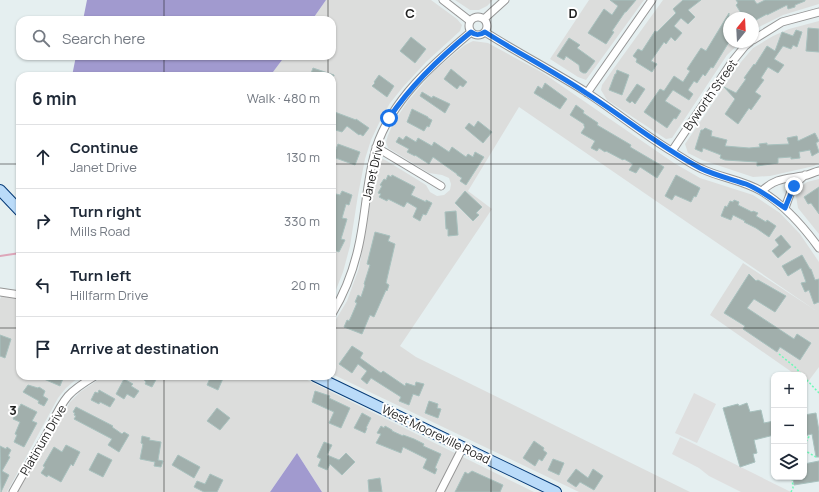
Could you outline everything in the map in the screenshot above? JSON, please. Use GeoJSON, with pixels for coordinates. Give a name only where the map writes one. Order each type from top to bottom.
{"type":"FeatureCollection","features":[{"type":"Feature","properties":{"kind":"main road"},"geometry":{"type":"LineString","coordinates":[[0,190],[16,206]]}},
{"type":"Feature","properties":{"kind":"main road","name":"West Mooreville Road"},"geometry":{"type":"LineString","coordinates":[[323,380],[556,492]]}},
{"type":"Feature","properties":{"kind":"street"},"geometry":{"type":"LineString","coordinates":[[443,0],[470,21]]}},
{"type":"Feature","properties":{"kind":"street"},"geometry":{"type":"LineString","coordinates":[[484,19],[505,0]]}},
{"type":"Feature","properties":{"kind":"street"},"geometry":{"type":"LineString","coordinates":[[587,93],[652,0]]}},
{"type":"Feature","properties":{"kind":"street"},"geometry":{"type":"LineString","coordinates":[[759,36],[782,22],[819,12]]}},
{"type":"Feature","properties":{"kind":"street"},"geometry":{"type":"LineString","coordinates":[[477,16],[484,19],[487,24],[485,32],[477,35],[471,32],[469,26],[470,21],[477,16]]}},
{"type":"Feature","properties":{"kind":"street","name":"Janet Drive"},"geometry":{"type":"LineString","coordinates":[[336,305],[350,275],[358,249],[376,147],[389,118],[423,74],[446,52],[471,32]]}},
{"type":"Feature","properties":{"kind":"street"},"geometry":{"type":"LineString","coordinates":[[485,32],[543,65],[672,151],[702,169],[762,191],[785,208],[800,223],[819,248]]}},
{"type":"Feature","properties":{"kind":"street","name":"Byworth Street"},"geometry":{"type":"LineString","coordinates":[[672,151],[732,62],[743,48]]}},
{"type":"Feature","properties":{"kind":"street"},"geometry":{"type":"LineString","coordinates":[[376,147],[441,186]]}},
{"type":"Feature","properties":{"kind":"street"},"geometry":{"type":"LineString","coordinates":[[762,191],[769,184],[784,178],[819,171]]}},
{"type":"Feature","properties":{"kind":"street"},"geometry":{"type":"LineString","coordinates":[[785,208],[794,186],[805,175]]}},
{"type":"Feature","properties":{"kind":"street"},"geometry":{"type":"LineString","coordinates":[[0,292],[16,294]]}},
{"type":"Feature","properties":{"kind":"street","name":"Platinum Drive"},"geometry":{"type":"LineString","coordinates":[[13,492],[68,396],[89,380]]}},
{"type":"Feature","properties":{"kind":"street"},"geometry":{"type":"LineString","coordinates":[[440,492],[463,447]]}},
{"type":"Feature","properties":{"kind":"path"},"geometry":{"type":"LineString","coordinates":[[779,354],[796,367],[800,372]]}},
{"type":"Feature","properties":{"kind":"path"},"geometry":{"type":"LineString","coordinates":[[807,380],[819,393]]}},
{"type":"Feature","properties":{"kind":"path"},"geometry":{"type":"LineString","coordinates":[[807,440],[810,435]]}},
{"type":"Feature","properties":{"kind":"path"},"geometry":{"type":"LineString","coordinates":[[807,452],[816,457]]}},
{"type":"Feature","properties":{"kind":"path"},"geometry":{"type":"LineString","coordinates":[[791,492],[793,488],[792,480]]}},
{"type":"Feature","properties":{"kind":"shaded area"},"geometry":{"type":"Polygon","coordinates":[[[87,0],[326,0],[315,16],[84,16],[87,0]]]}},
{"type":"Feature","properties":{"kind":"shaded area"},"geometry":{"type":"Polygon","coordinates":[[[326,0],[431,0],[457,19],[462,25],[460,31],[426,62],[390,103],[371,140],[365,159],[350,246],[343,272],[336,290],[336,72],[273,72],[282,60],[336,60],[336,16],[315,16],[326,0]]]}},
{"type":"Feature","properties":{"kind":"shaded area"},"geometry":{"type":"Polygon","coordinates":[[[455,0],[493,0],[487,6],[479,10],[470,10],[455,0]]]}},
{"type":"Feature","properties":{"kind":"shaded area"},"geometry":{"type":"Polygon","coordinates":[[[589,0],[644,0],[586,80],[578,77],[550,59],[589,0]]]}},
{"type":"Feature","properties":{"kind":"shaded area"},"geometry":{"type":"Polygon","coordinates":[[[663,0],[819,0],[819,4],[783,15],[759,27],[759,12],[723,12],[723,48],[735,48],[727,55],[672,138],[666,139],[607,100],[601,90],[602,85],[663,0]]]}},
{"type":"Feature","properties":{"kind":"shaded area"},"geometry":{"type":"Polygon","coordinates":[[[819,21],[819,163],[814,166],[770,176],[753,177],[702,160],[688,153],[685,144],[741,62],[753,48],[759,48],[759,44],[789,29],[819,21]]]}},
{"type":"Feature","properties":{"kind":"shaded area"},"geometry":{"type":"Polygon","coordinates":[[[473,41],[488,43],[543,73],[674,163],[700,178],[753,195],[780,213],[800,234],[819,262],[819,367],[807,383],[807,372],[792,372],[710,315],[743,263],[815,310],[519,107],[468,191],[492,209],[400,346],[416,357],[690,492],[579,492],[336,376],[336,319],[347,301],[359,268],[375,176],[380,160],[383,159],[387,161],[426,185],[430,192],[437,196],[444,195],[450,190],[451,184],[449,178],[442,175],[429,173],[388,148],[386,142],[395,120],[408,101],[433,72],[455,53],[473,41]]]}},
{"type":"Feature","properties":{"kind":"shaded area"},"geometry":{"type":"Polygon","coordinates":[[[75,60],[282,60],[273,72],[73,72],[75,60]]]}},
{"type":"Feature","properties":{"kind":"shaded area"},"geometry":{"type":"Polygon","coordinates":[[[819,179],[819,234],[798,208],[796,196],[799,188],[807,182],[819,179]]]}},
{"type":"Feature","properties":{"kind":"shaded area"},"geometry":{"type":"Polygon","coordinates":[[[2,295],[16,298],[16,380],[75,380],[58,398],[7,492],[0,492],[0,299],[2,295]]]}},
{"type":"Feature","properties":{"kind":"shaded area"},"geometry":{"type":"Polygon","coordinates":[[[98,380],[307,380],[534,492],[322,492],[297,453],[270,492],[17,492],[34,461],[55,431],[70,402],[80,392],[98,380]]]}},
{"type":"Feature","properties":{"kind":"shaded area"},"geometry":{"type":"Polygon","coordinates":[[[694,393],[716,404],[697,443],[675,433],[694,393]]]}},
{"type":"Feature","properties":{"kind":"shaded area"},"geometry":{"type":"Polygon","coordinates":[[[680,437],[791,492],[741,492],[709,476],[699,468],[672,454],[680,437]]]}},
{"type":"Feature","properties":{"kind":"shaded area"},"geometry":{"type":"Polygon","coordinates":[[[297,453],[322,492],[270,492],[297,453]]]}},
{"type":"Feature","properties":{"kind":"building"},"geometry":{"type":"Polygon","coordinates":[[[610,0],[636,0],[625,12],[612,31],[614,32],[606,44],[588,33],[604,9],[612,15],[618,6],[610,0]]]}},
{"type":"Feature","properties":{"kind":"building"},"geometry":{"type":"Polygon","coordinates":[[[683,0],[701,0],[688,10],[695,17],[688,24],[681,18],[674,26],[682,33],[675,41],[671,37],[666,44],[664,42],[651,61],[657,64],[652,72],[636,62],[637,59],[633,56],[638,49],[642,51],[655,31],[657,32],[676,13],[673,9],[683,0]]]}},
{"type":"Feature","properties":{"kind":"building"},"geometry":{"type":"Polygon","coordinates":[[[736,0],[754,0],[757,4],[765,0],[805,0],[795,5],[795,7],[788,9],[787,5],[759,18],[759,12],[740,12],[736,5],[738,3],[736,0]]]}},
{"type":"Feature","properties":{"kind":"building"},"geometry":{"type":"Polygon","coordinates":[[[723,23],[723,48],[725,48],[713,68],[711,67],[705,76],[703,74],[697,83],[694,81],[688,90],[693,94],[689,100],[673,90],[665,101],[681,111],[676,119],[674,118],[667,128],[644,112],[660,89],[664,91],[674,76],[683,82],[690,71],[687,69],[701,48],[706,51],[723,23]]]}},
{"type":"Feature","properties":{"kind":"building"},"geometry":{"type":"Polygon","coordinates":[[[808,28],[819,29],[819,52],[806,51],[808,28]]]}},
{"type":"Feature","properties":{"kind":"building"},"geometry":{"type":"Polygon","coordinates":[[[796,30],[802,32],[797,47],[793,45],[791,49],[783,46],[774,59],[784,65],[778,73],[768,67],[761,78],[764,80],[755,92],[761,96],[751,110],[749,108],[738,124],[725,114],[735,99],[724,87],[736,93],[746,79],[744,78],[754,64],[755,65],[767,46],[775,51],[782,32],[793,36],[796,30]]]}},
{"type":"Feature","properties":{"kind":"building"},"geometry":{"type":"Polygon","coordinates":[[[411,37],[426,49],[415,63],[400,51],[411,37]]]}},
{"type":"Feature","properties":{"kind":"building"},"geometry":{"type":"Polygon","coordinates":[[[569,38],[580,45],[577,48],[595,61],[586,73],[580,71],[579,65],[566,56],[564,60],[557,56],[569,38]]]}},
{"type":"Feature","properties":{"kind":"building"},"geometry":{"type":"Polygon","coordinates":[[[313,68],[325,72],[312,72],[313,68]]]}},
{"type":"Feature","properties":{"kind":"building"},"geometry":{"type":"Polygon","coordinates":[[[451,69],[467,82],[463,87],[460,85],[457,89],[444,79],[451,69]]]}},
{"type":"Feature","properties":{"kind":"building"},"geometry":{"type":"Polygon","coordinates":[[[617,70],[629,75],[622,95],[609,90],[617,70]]]}},
{"type":"Feature","properties":{"kind":"building"},"geometry":{"type":"Polygon","coordinates":[[[379,75],[394,86],[387,97],[372,86],[379,75]]]}},
{"type":"Feature","properties":{"kind":"building"},"geometry":{"type":"Polygon","coordinates":[[[545,83],[567,99],[560,109],[534,93],[538,86],[542,89],[545,83]]]}},
{"type":"Feature","properties":{"kind":"building"},"geometry":{"type":"Polygon","coordinates":[[[637,84],[645,89],[635,104],[632,101],[630,103],[626,100],[637,84]]]}},
{"type":"Feature","properties":{"kind":"building"},"geometry":{"type":"Polygon","coordinates":[[[422,92],[432,98],[433,96],[450,104],[445,113],[420,96],[422,92]]]}},
{"type":"Feature","properties":{"kind":"building"},"geometry":{"type":"Polygon","coordinates":[[[576,105],[584,111],[583,113],[598,123],[597,125],[664,167],[657,178],[640,167],[636,173],[629,170],[633,164],[599,148],[597,151],[591,148],[595,141],[581,133],[585,127],[584,124],[570,115],[576,105]]]}},
{"type":"Feature","properties":{"kind":"building"},"geometry":{"type":"Polygon","coordinates":[[[412,109],[432,120],[429,127],[427,126],[424,131],[407,122],[412,109]]]}},
{"type":"Feature","properties":{"kind":"building"},"geometry":{"type":"Polygon","coordinates":[[[336,112],[356,119],[369,128],[363,136],[360,134],[359,135],[347,126],[342,132],[336,130],[336,112]]]}},
{"type":"Feature","properties":{"kind":"building"},"geometry":{"type":"Polygon","coordinates":[[[478,121],[492,132],[483,143],[465,128],[469,123],[474,127],[478,121]]]}},
{"type":"Feature","properties":{"kind":"building"},"geometry":{"type":"Polygon","coordinates":[[[705,128],[712,131],[711,136],[727,140],[725,146],[749,148],[760,147],[759,144],[767,143],[767,145],[789,144],[787,138],[797,136],[798,141],[815,133],[819,141],[816,143],[819,152],[812,156],[810,150],[799,152],[800,158],[778,158],[778,163],[757,166],[757,162],[725,160],[720,158],[721,155],[703,148],[702,152],[695,149],[701,130],[705,128]]]}},
{"type":"Feature","properties":{"kind":"building"},"geometry":{"type":"Polygon","coordinates":[[[406,136],[416,142],[418,138],[432,146],[434,142],[449,152],[452,147],[466,157],[468,154],[473,157],[475,152],[484,157],[466,185],[460,181],[462,178],[433,157],[429,164],[407,152],[409,149],[396,142],[399,137],[403,140],[406,136]]]}},
{"type":"Feature","properties":{"kind":"building"},"geometry":{"type":"Polygon","coordinates":[[[338,144],[360,152],[355,165],[336,158],[336,149],[338,144]]]}},
{"type":"Feature","properties":{"kind":"building"},"geometry":{"type":"Polygon","coordinates":[[[388,175],[391,177],[392,175],[415,187],[411,195],[426,202],[426,200],[432,203],[426,215],[423,214],[420,221],[413,217],[417,208],[407,202],[404,207],[388,199],[387,201],[379,197],[381,194],[378,193],[382,186],[380,185],[384,179],[386,180],[388,175]]]}},
{"type":"Feature","properties":{"kind":"building"},"geometry":{"type":"Polygon","coordinates":[[[676,175],[700,188],[696,197],[694,196],[691,202],[675,195],[672,200],[665,196],[676,175]]]}},
{"type":"Feature","properties":{"kind":"building"},"geometry":{"type":"Polygon","coordinates":[[[819,187],[819,214],[811,203],[808,204],[804,197],[819,187]]]}},
{"type":"Feature","properties":{"kind":"building"},"geometry":{"type":"Polygon","coordinates":[[[342,191],[352,195],[349,205],[346,204],[342,218],[347,219],[341,239],[345,240],[339,252],[336,251],[336,194],[340,195],[342,191]]]}},
{"type":"Feature","properties":{"kind":"building"},"geometry":{"type":"Polygon","coordinates":[[[465,191],[482,207],[476,213],[479,215],[473,221],[455,203],[465,191]]]}},
{"type":"Feature","properties":{"kind":"building"},"geometry":{"type":"Polygon","coordinates":[[[734,200],[739,202],[738,205],[752,212],[758,213],[756,216],[766,222],[767,220],[776,226],[769,237],[733,215],[731,220],[721,216],[725,206],[727,207],[730,201],[733,202],[734,200]]]}},
{"type":"Feature","properties":{"kind":"building"},"geometry":{"type":"Polygon","coordinates":[[[456,211],[458,235],[448,236],[445,212],[456,211]]]}},
{"type":"Feature","properties":{"kind":"building"},"geometry":{"type":"Polygon","coordinates":[[[375,232],[390,236],[388,241],[395,244],[386,283],[389,285],[387,291],[386,290],[374,317],[370,315],[362,334],[344,327],[347,320],[349,321],[351,317],[357,303],[355,302],[358,295],[361,297],[365,285],[364,284],[370,265],[367,264],[375,232]]]}},
{"type":"Feature","properties":{"kind":"building"},"geometry":{"type":"Polygon","coordinates":[[[781,235],[791,247],[778,258],[772,251],[779,245],[775,240],[781,235]]]}},
{"type":"Feature","properties":{"kind":"building"},"geometry":{"type":"Polygon","coordinates":[[[802,255],[811,269],[815,280],[819,279],[819,302],[814,304],[809,290],[805,292],[801,283],[806,282],[801,268],[788,276],[782,266],[802,255]]]}},
{"type":"Feature","properties":{"kind":"building"},"geometry":{"type":"Polygon","coordinates":[[[749,274],[756,281],[758,280],[786,296],[775,312],[754,299],[747,308],[794,339],[797,334],[811,343],[800,360],[780,347],[777,352],[743,329],[745,326],[724,313],[749,274]]]}},
{"type":"Feature","properties":{"kind":"building"},"geometry":{"type":"Polygon","coordinates":[[[0,335],[11,339],[5,358],[0,356],[0,335]]]}},
{"type":"Feature","properties":{"kind":"building"},"geometry":{"type":"Polygon","coordinates":[[[352,346],[363,353],[360,358],[381,373],[383,371],[405,386],[406,383],[415,386],[416,382],[424,384],[419,396],[413,394],[409,405],[399,401],[401,397],[371,378],[367,384],[361,379],[367,371],[358,364],[352,373],[339,364],[352,346]]]}},
{"type":"Feature","properties":{"kind":"building"},"geometry":{"type":"Polygon","coordinates":[[[46,380],[62,380],[60,386],[46,380]]]}},
{"type":"Feature","properties":{"kind":"building"},"geometry":{"type":"Polygon","coordinates":[[[123,380],[133,384],[131,386],[139,391],[134,398],[127,394],[124,399],[116,394],[123,380]]]}},
{"type":"Feature","properties":{"kind":"building"},"geometry":{"type":"Polygon","coordinates":[[[144,380],[156,380],[152,387],[145,384],[146,382],[144,380]]]}},
{"type":"Feature","properties":{"kind":"building"},"geometry":{"type":"Polygon","coordinates":[[[209,380],[222,380],[218,390],[207,385],[209,380]]]}},
{"type":"Feature","properties":{"kind":"building"},"geometry":{"type":"Polygon","coordinates":[[[28,385],[39,387],[45,391],[43,396],[48,399],[44,406],[38,403],[39,401],[23,392],[28,385]]]}},
{"type":"Feature","properties":{"kind":"building"},"geometry":{"type":"Polygon","coordinates":[[[99,390],[115,399],[110,407],[100,402],[99,404],[91,400],[95,392],[98,393],[99,390]]]}},
{"type":"Feature","properties":{"kind":"building"},"geometry":{"type":"Polygon","coordinates":[[[315,391],[330,396],[329,398],[350,408],[341,428],[329,423],[334,412],[312,402],[315,391]]]}},
{"type":"Feature","properties":{"kind":"building"},"geometry":{"type":"Polygon","coordinates":[[[429,401],[438,404],[437,408],[441,409],[438,418],[425,413],[429,401]]]}},
{"type":"Feature","properties":{"kind":"building"},"geometry":{"type":"Polygon","coordinates":[[[747,403],[750,412],[761,410],[764,423],[771,422],[771,436],[754,440],[757,453],[753,454],[755,462],[740,467],[723,408],[738,404],[739,406],[747,403]]]}},
{"type":"Feature","properties":{"kind":"building"},"geometry":{"type":"Polygon","coordinates":[[[21,404],[37,412],[32,421],[37,423],[24,447],[14,442],[17,435],[15,434],[20,422],[13,419],[21,404]]]}},
{"type":"Feature","properties":{"kind":"building"},"geometry":{"type":"Polygon","coordinates":[[[76,407],[113,426],[112,427],[122,434],[124,432],[129,435],[119,452],[108,445],[112,439],[74,419],[76,416],[73,412],[76,407]]]}},
{"type":"Feature","properties":{"kind":"building"},"geometry":{"type":"Polygon","coordinates":[[[217,408],[230,418],[220,430],[207,421],[217,408]]]}},
{"type":"Feature","properties":{"kind":"building"},"geometry":{"type":"Polygon","coordinates":[[[362,413],[371,418],[365,433],[354,428],[362,413]]]}},
{"type":"Feature","properties":{"kind":"building"},"geometry":{"type":"Polygon","coordinates":[[[816,413],[819,431],[819,457],[816,457],[812,434],[807,435],[807,414],[816,413]]]}},
{"type":"Feature","properties":{"kind":"building"},"geometry":{"type":"Polygon","coordinates":[[[381,426],[384,428],[385,426],[403,436],[414,439],[424,444],[423,446],[441,454],[435,468],[437,469],[435,474],[423,468],[427,459],[403,447],[401,453],[376,443],[381,434],[377,433],[381,426]]]}},
{"type":"Feature","properties":{"kind":"building"},"geometry":{"type":"Polygon","coordinates":[[[142,436],[150,438],[149,440],[161,442],[158,460],[163,461],[161,467],[154,466],[155,462],[140,459],[143,444],[141,443],[142,436]]]}},
{"type":"Feature","properties":{"kind":"building"},"geometry":{"type":"Polygon","coordinates":[[[534,441],[544,448],[543,450],[547,453],[542,461],[539,459],[535,466],[523,458],[534,441]]]}},
{"type":"Feature","properties":{"kind":"building"},"geometry":{"type":"Polygon","coordinates":[[[324,442],[332,445],[327,455],[339,460],[346,453],[355,462],[342,475],[330,464],[327,470],[318,466],[321,459],[317,457],[324,442]]]}},
{"type":"Feature","properties":{"kind":"building"},"geometry":{"type":"Polygon","coordinates":[[[66,445],[80,452],[73,466],[71,464],[61,482],[41,473],[45,467],[43,466],[54,447],[62,452],[66,445]]]}},
{"type":"Feature","properties":{"kind":"building"},"geometry":{"type":"Polygon","coordinates":[[[0,446],[6,449],[7,447],[11,450],[8,456],[10,457],[2,471],[9,475],[1,492],[0,446]]]}},
{"type":"Feature","properties":{"kind":"building"},"geometry":{"type":"Polygon","coordinates":[[[98,453],[112,460],[103,477],[89,470],[98,453]]]}},
{"type":"Feature","properties":{"kind":"building"},"geometry":{"type":"Polygon","coordinates":[[[178,455],[200,467],[194,478],[172,465],[178,455]]]}},
{"type":"Feature","properties":{"kind":"building"},"geometry":{"type":"Polygon","coordinates":[[[553,459],[564,463],[559,475],[548,470],[553,459]]]}},
{"type":"Feature","properties":{"kind":"building"},"geometry":{"type":"Polygon","coordinates":[[[819,461],[819,481],[794,485],[793,480],[807,480],[807,463],[819,461]]]}},
{"type":"Feature","properties":{"kind":"building"},"geometry":{"type":"Polygon","coordinates":[[[576,469],[588,478],[593,469],[603,476],[594,490],[580,482],[576,487],[567,481],[576,469]]]}},
{"type":"Feature","properties":{"kind":"building"},"geometry":{"type":"Polygon","coordinates":[[[472,471],[503,485],[500,492],[455,492],[465,472],[468,474],[472,471]]]}},
{"type":"Feature","properties":{"kind":"building"},"geometry":{"type":"Polygon","coordinates":[[[210,474],[223,480],[217,492],[204,492],[194,487],[197,481],[205,484],[210,474]]]}},
{"type":"Feature","properties":{"kind":"building"},"geometry":{"type":"Polygon","coordinates":[[[380,478],[382,492],[369,492],[368,480],[380,478]]]}},
{"type":"Feature","properties":{"kind":"waterway"},"geometry":{"type":"LineString","coordinates":[[0,256],[16,254]]}},
{"type":"Feature","properties":{"kind":"route"},"geometry":{"type":"LineString","coordinates":[[389,118],[423,74],[446,52],[471,32],[477,35],[485,32],[543,65],[672,151],[702,169],[762,191],[785,208],[794,186]]}}]}
